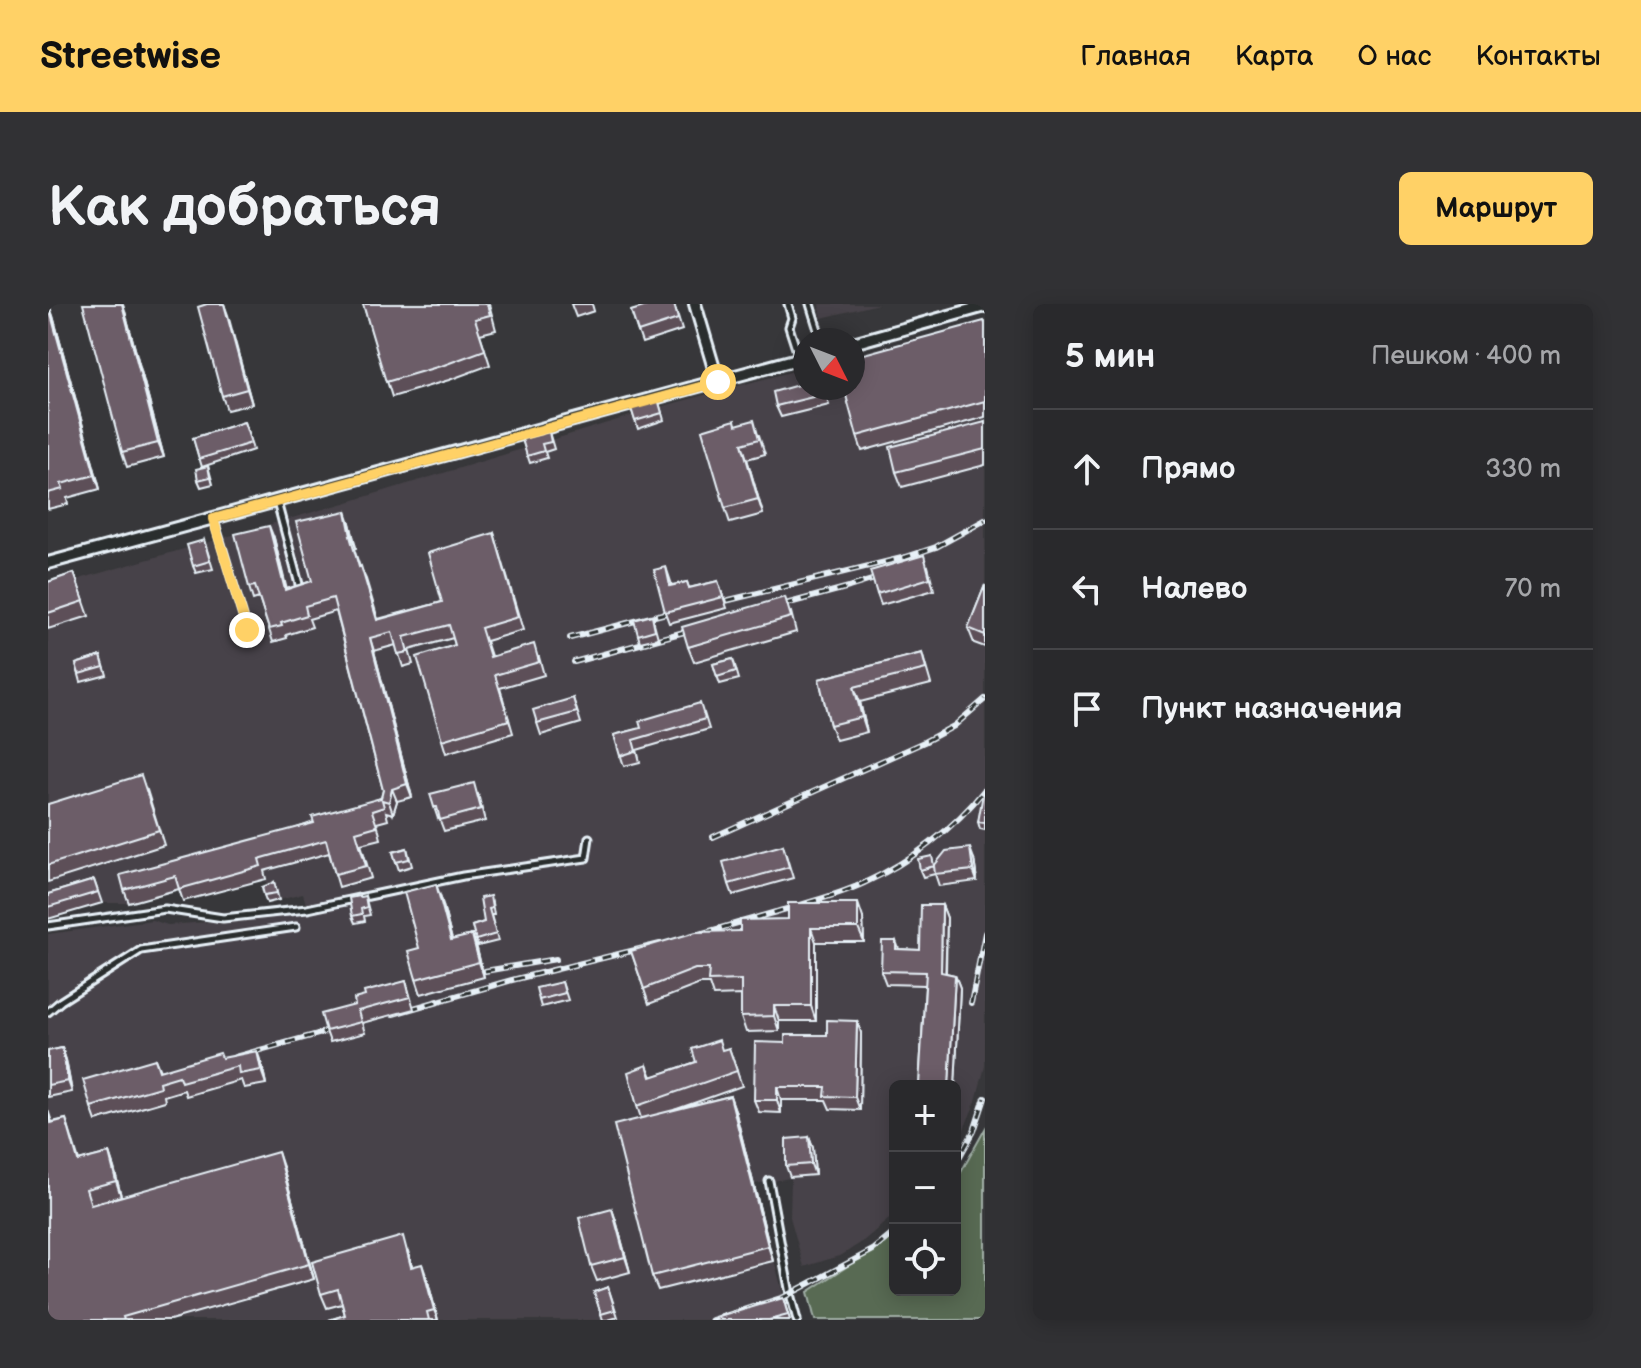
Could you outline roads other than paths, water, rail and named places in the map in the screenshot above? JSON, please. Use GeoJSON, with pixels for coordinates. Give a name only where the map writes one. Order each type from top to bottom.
{"type":"FeatureCollection","features":[{"type":"Feature","properties":{"kind":"street"},"geometry":{"type":"LineString","coordinates":[[695,304],[718,382]]}},
{"type":"Feature","properties":{"kind":"street"},"geometry":{"type":"LineString","coordinates":[[865,340],[985,306]]}},
{"type":"Feature","properties":{"kind":"street"},"geometry":{"type":"LineString","coordinates":[[48,563],[793,361]]}},
{"type":"Feature","properties":{"kind":"lane"},"geometry":{"type":"LineString","coordinates":[[788,304],[792,318],[789,327],[793,337]]}},
{"type":"Feature","properties":{"kind":"lane"},"geometry":{"type":"LineString","coordinates":[[810,304],[817,328]]}},
{"type":"Feature","properties":{"kind":"lane"},"geometry":{"type":"LineString","coordinates":[[277,501],[300,588]]}},
{"type":"Feature","properties":{"kind":"lane"},"geometry":{"type":"LineString","coordinates":[[213,519],[247,630]]}},
{"type":"Feature","properties":{"kind":"lane"},"geometry":{"type":"LineString","coordinates":[[48,926],[165,909],[223,918],[307,909],[463,876],[586,858],[589,838]]}},
{"type":"Feature","properties":{"kind":"lane"},"geometry":{"type":"LineString","coordinates":[[48,1012],[141,950],[296,927]]}},
{"type":"Feature","properties":{"kind":"lane"},"geometry":{"type":"LineString","coordinates":[[769,1181],[797,1320]]}},
{"type":"Feature","properties":{"kind":"railway"},"geometry":{"type":"LineString","coordinates":[[570,638],[906,557],[936,547],[985,520]]}},
{"type":"Feature","properties":{"kind":"railway"},"geometry":{"type":"LineString","coordinates":[[767,609],[894,573]]}},
{"type":"Feature","properties":{"kind":"railway"},"geometry":{"type":"LineString","coordinates":[[574,662],[706,626]]}},
{"type":"Feature","properties":{"kind":"railway"},"geometry":{"type":"LineString","coordinates":[[713,837],[924,742],[954,726],[985,699]]}},
{"type":"Feature","properties":{"kind":"railway"},"geometry":{"type":"LineString","coordinates":[[687,937],[832,896],[881,875],[945,831],[985,789]]}},
{"type":"Feature","properties":{"kind":"railway"},"geometry":{"type":"LineString","coordinates":[[971,1003],[985,933]]}},
{"type":"Feature","properties":{"kind":"railway"},"geometry":{"type":"LineString","coordinates":[[393,1014],[512,980],[660,944]]}},
{"type":"Feature","properties":{"kind":"railway"},"geometry":{"type":"LineString","coordinates":[[485,971],[556,959]]}},
{"type":"Feature","properties":{"kind":"railway"},"geometry":{"type":"LineString","coordinates":[[235,1057],[347,1026]]}},
{"type":"Feature","properties":{"kind":"railway"},"geometry":{"type":"LineString","coordinates":[[961,1154],[974,1131],[985,1098]]}},
{"type":"Feature","properties":{"kind":"railway"},"geometry":{"type":"LineString","coordinates":[[712,1320],[784,1297],[873,1250],[889,1237]]}}]}
